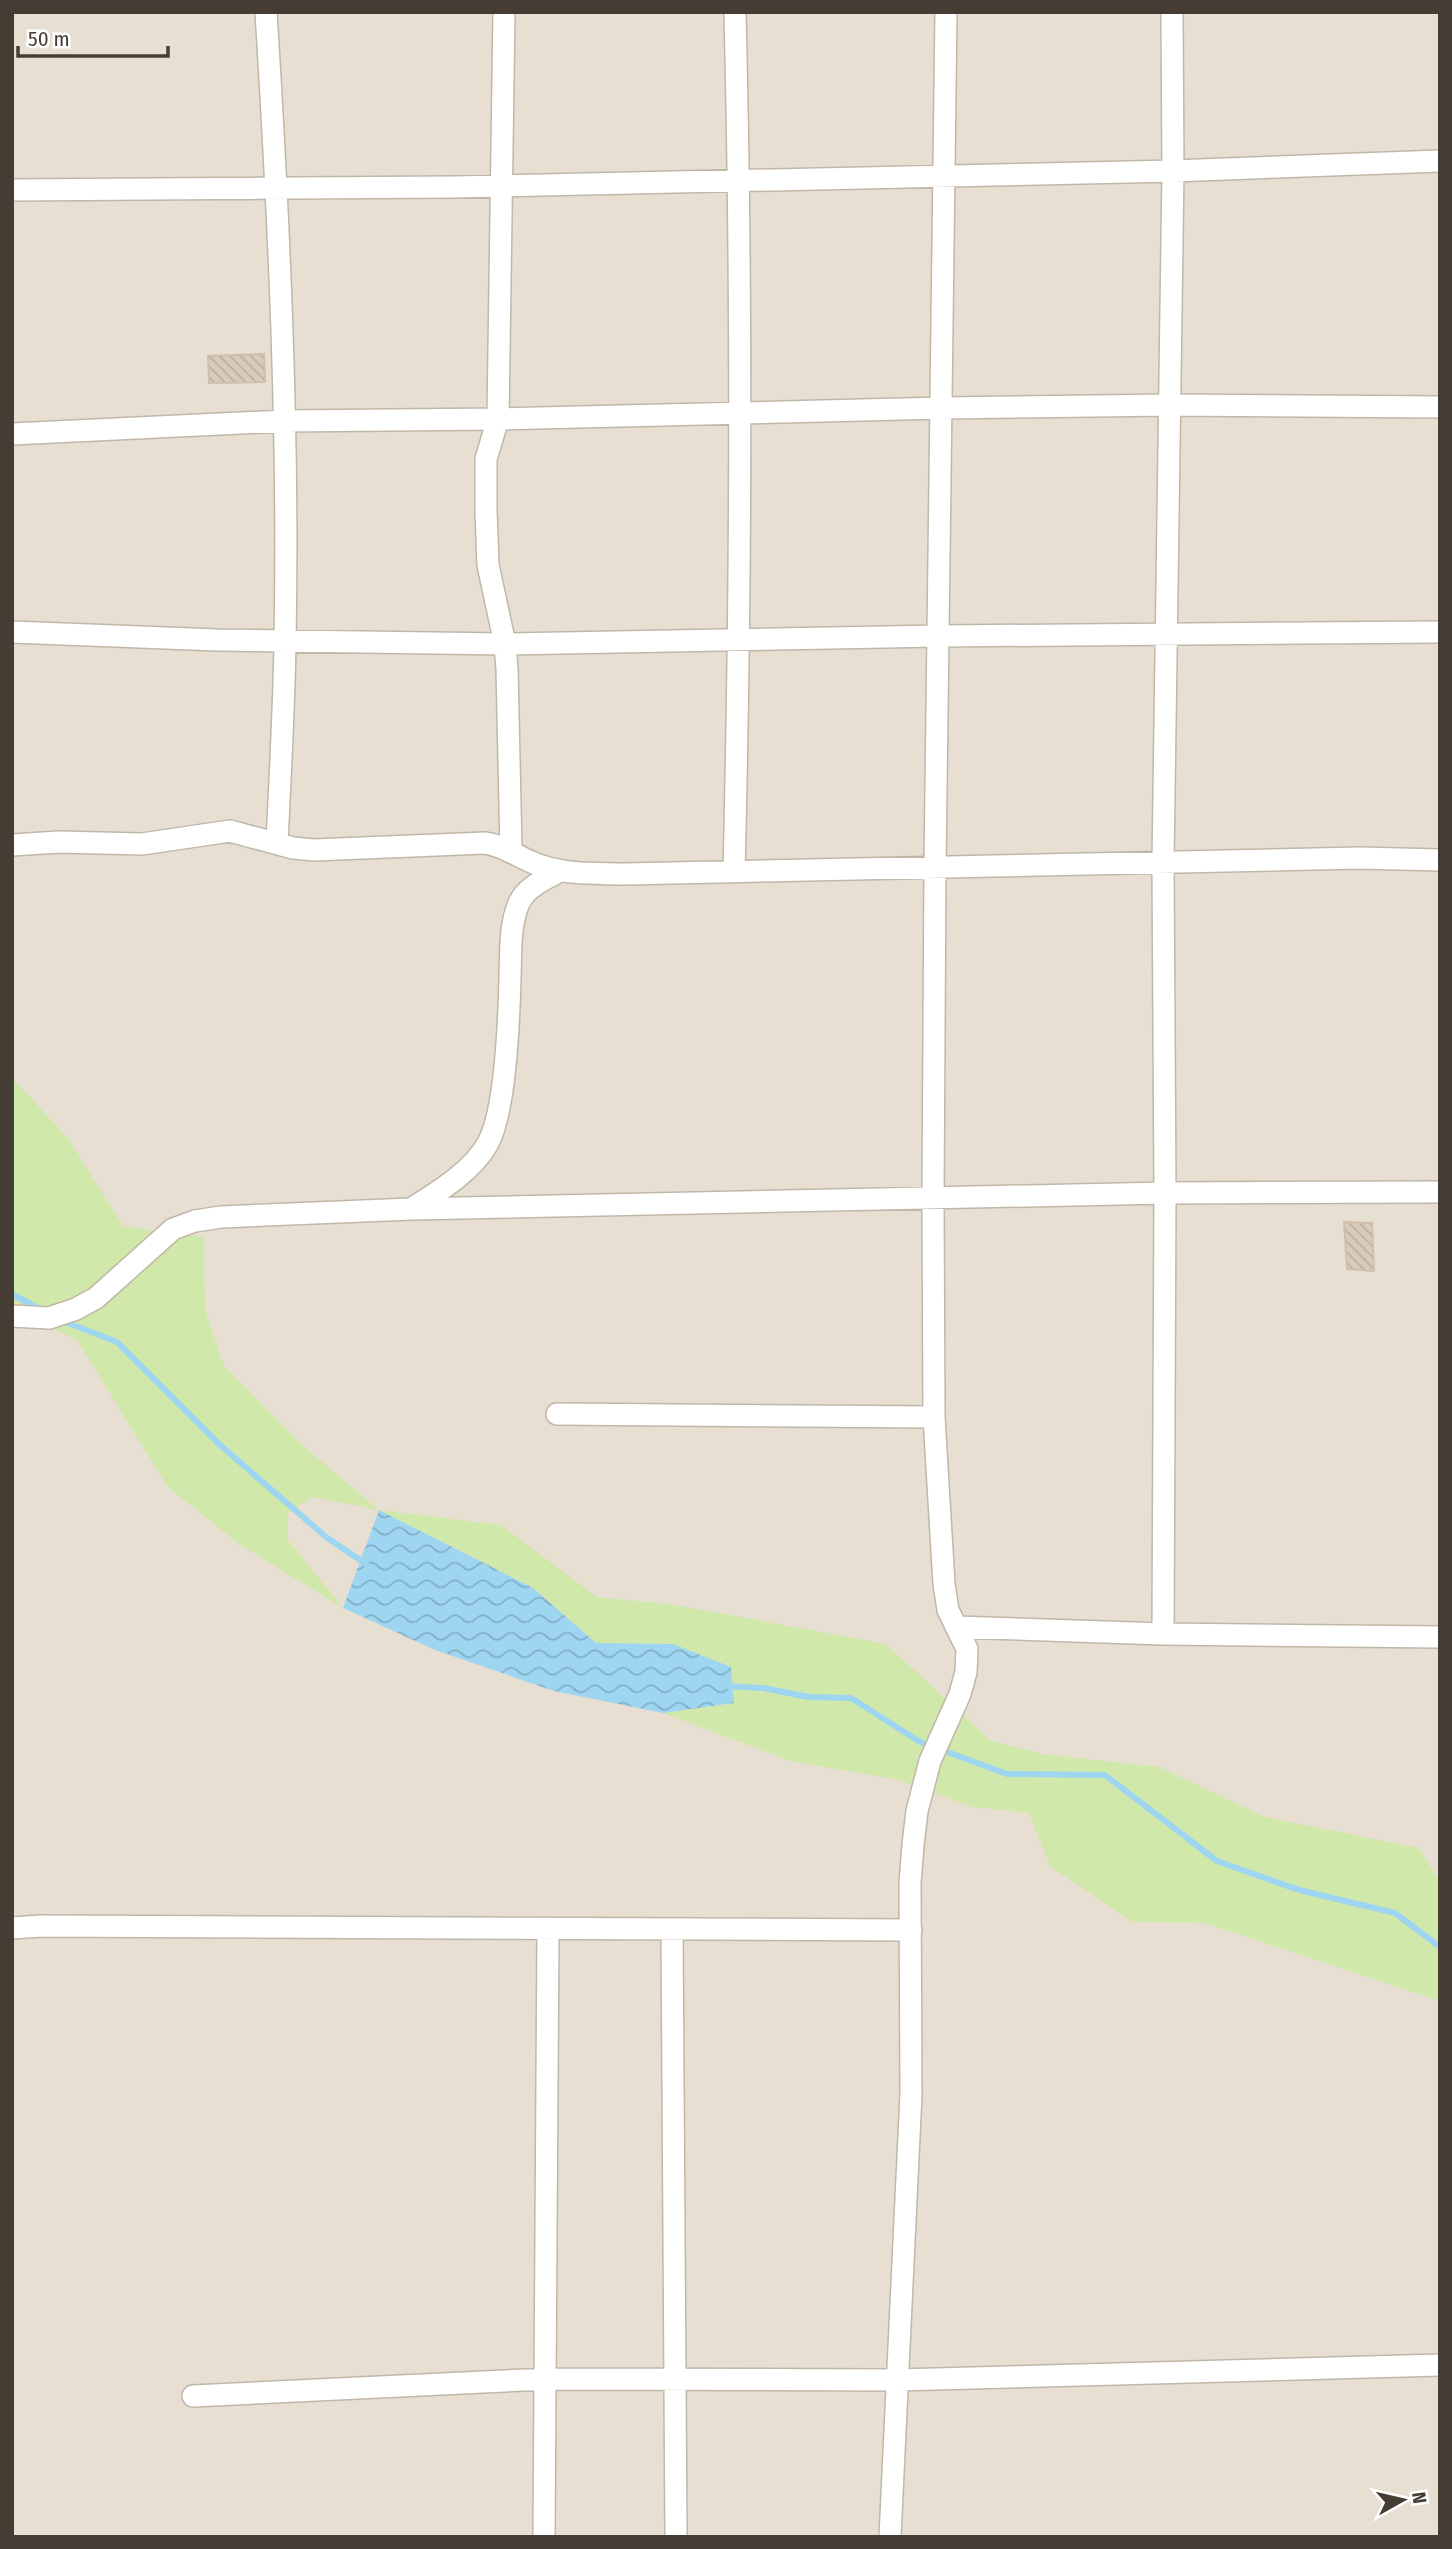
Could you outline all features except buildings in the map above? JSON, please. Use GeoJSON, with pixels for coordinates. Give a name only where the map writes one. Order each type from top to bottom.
{"type":"FeatureCollection","features":[{"type":"Feature","properties":{"kind":"street"},"geometry":{"type":"LineString","coordinates":[[266,12],[277,187],[284,421],[285,642],[277,844]]}},
{"type":"Feature","properties":{"kind":"street"},"geometry":{"type":"LineString","coordinates":[[505,12],[498,419],[488,450],[485,483],[488,565],[505,645],[511,850]]}},
{"type":"Feature","properties":{"kind":"street"},"geometry":{"type":"LineString","coordinates":[[734,873],[740,641],[741,414],[735,12]]}},
{"type":"Feature","properties":{"kind":"street"},"geometry":{"type":"LineString","coordinates":[[890,2537],[911,2094],[910,1883],[916,1811],[930,1761],[967,1672],[967,1649],[948,1610],[944,1584],[934,1417],[935,867],[946,176],[946,12]]}},
{"type":"Feature","properties":{"kind":"street"},"geometry":{"type":"LineString","coordinates":[[1163,1634],[1163,863],[1173,171],[1172,12]]}},
{"type":"Feature","properties":{"kind":"street"},"geometry":{"type":"LineString","coordinates":[[12,190],[946,176],[1440,161]]}},
{"type":"Feature","properties":{"kind":"street"},"geometry":{"type":"LineString","coordinates":[[12,434],[284,421],[498,419],[941,408],[1170,405],[1440,407]]}},
{"type":"Feature","properties":{"kind":"street"},"geometry":{"type":"LineString","coordinates":[[12,632],[285,642],[505,645],[939,636],[1440,632],[1440,611]]}},
{"type":"Feature","properties":{"kind":"street"},"geometry":{"type":"LineString","coordinates":[[12,845],[59,842],[142,844],[230,831],[277,844],[314,850],[485,843],[511,850],[542,866],[560,870],[626,874],[1359,858],[1440,860]]}},
{"type":"Feature","properties":{"kind":"street"},"geometry":{"type":"LineString","coordinates":[[411,1209],[458,1176],[488,1145],[495,1128],[499,1106],[509,1005],[511,939],[519,902],[530,889],[560,870]]}},
{"type":"Feature","properties":{"kind":"street"},"geometry":{"type":"LineString","coordinates":[[12,1316],[49,1318],[86,1304],[173,1229],[195,1220],[220,1217],[411,1209],[1165,1193],[1440,1192]]}},
{"type":"Feature","properties":{"kind":"street"},"geometry":{"type":"LineString","coordinates":[[557,1414],[934,1417]]}},
{"type":"Feature","properties":{"kind":"street"},"geometry":{"type":"LineString","coordinates":[[956,1627],[1163,1634],[1440,1637]]}},
{"type":"Feature","properties":{"kind":"street"},"geometry":{"type":"LineString","coordinates":[[12,1928],[911,1930]]}},
{"type":"Feature","properties":{"kind":"street"},"geometry":{"type":"LineString","coordinates":[[544,2537],[548,1929]]}},
{"type":"Feature","properties":{"kind":"street"},"geometry":{"type":"LineString","coordinates":[[672,1929],[676,2537]]}},
{"type":"Feature","properties":{"kind":"street"},"geometry":{"type":"LineString","coordinates":[[193,2396],[546,2378],[898,2380],[1440,2365]]}},
{"type":"Feature","properties":{"kind":"shaded area"},"geometry":{"type":"Polygon","coordinates":[[[12,12],[1440,12],[1440,2537],[12,2537],[12,12]]]}},
{"type":"Feature","properties":{"kind":"green space"},"geometry":{"type":"Polygon","coordinates":[[[12,1078],[68,1138],[123,1226],[204,1237],[205,1310],[224,1366],[302,1445],[379,1510],[311,1497],[288,1513],[288,1540],[343,1608],[239,1544],[167,1486],[77,1340],[12,1309],[12,1078]]]}},
{"type":"Feature","properties":{"kind":"green space"},"geometry":{"type":"Polygon","coordinates":[[[379,1510],[501,1525],[597,1597],[676,1605],[886,1644],[991,1741],[1042,1754],[1159,1767],[1265,1817],[1419,1848],[1440,1883],[1440,2001],[1204,1923],[1133,1922],[1050,1866],[1029,1813],[972,1807],[899,1780],[791,1761],[663,1713],[734,1703],[673,1644],[596,1643],[533,1588],[379,1510]]]}},
{"type":"Feature","properties":{"kind":"water"},"geometry":{"type":"Polygon","coordinates":[[[379,1510],[533,1588],[596,1643],[673,1644],[731,1667],[734,1703],[663,1713],[554,1691],[435,1650],[343,1608],[379,1510]]]}},
{"type":"Feature","properties":{"kind":"waterway"},"geometry":{"type":"LineString","coordinates":[[12,1294],[41,1310]]}},
{"type":"Feature","properties":{"kind":"waterway"},"geometry":{"type":"LineString","coordinates":[[60,1320],[117,1342],[219,1444],[326,1537],[366,1564]]}},
{"type":"Feature","properties":{"kind":"waterway"},"geometry":{"type":"LineString","coordinates":[[725,1686],[763,1688],[809,1697],[851,1698],[920,1742],[1007,1774],[1105,1775],[1217,1861],[1299,1890],[1395,1913],[1440,1947]]}}]}
